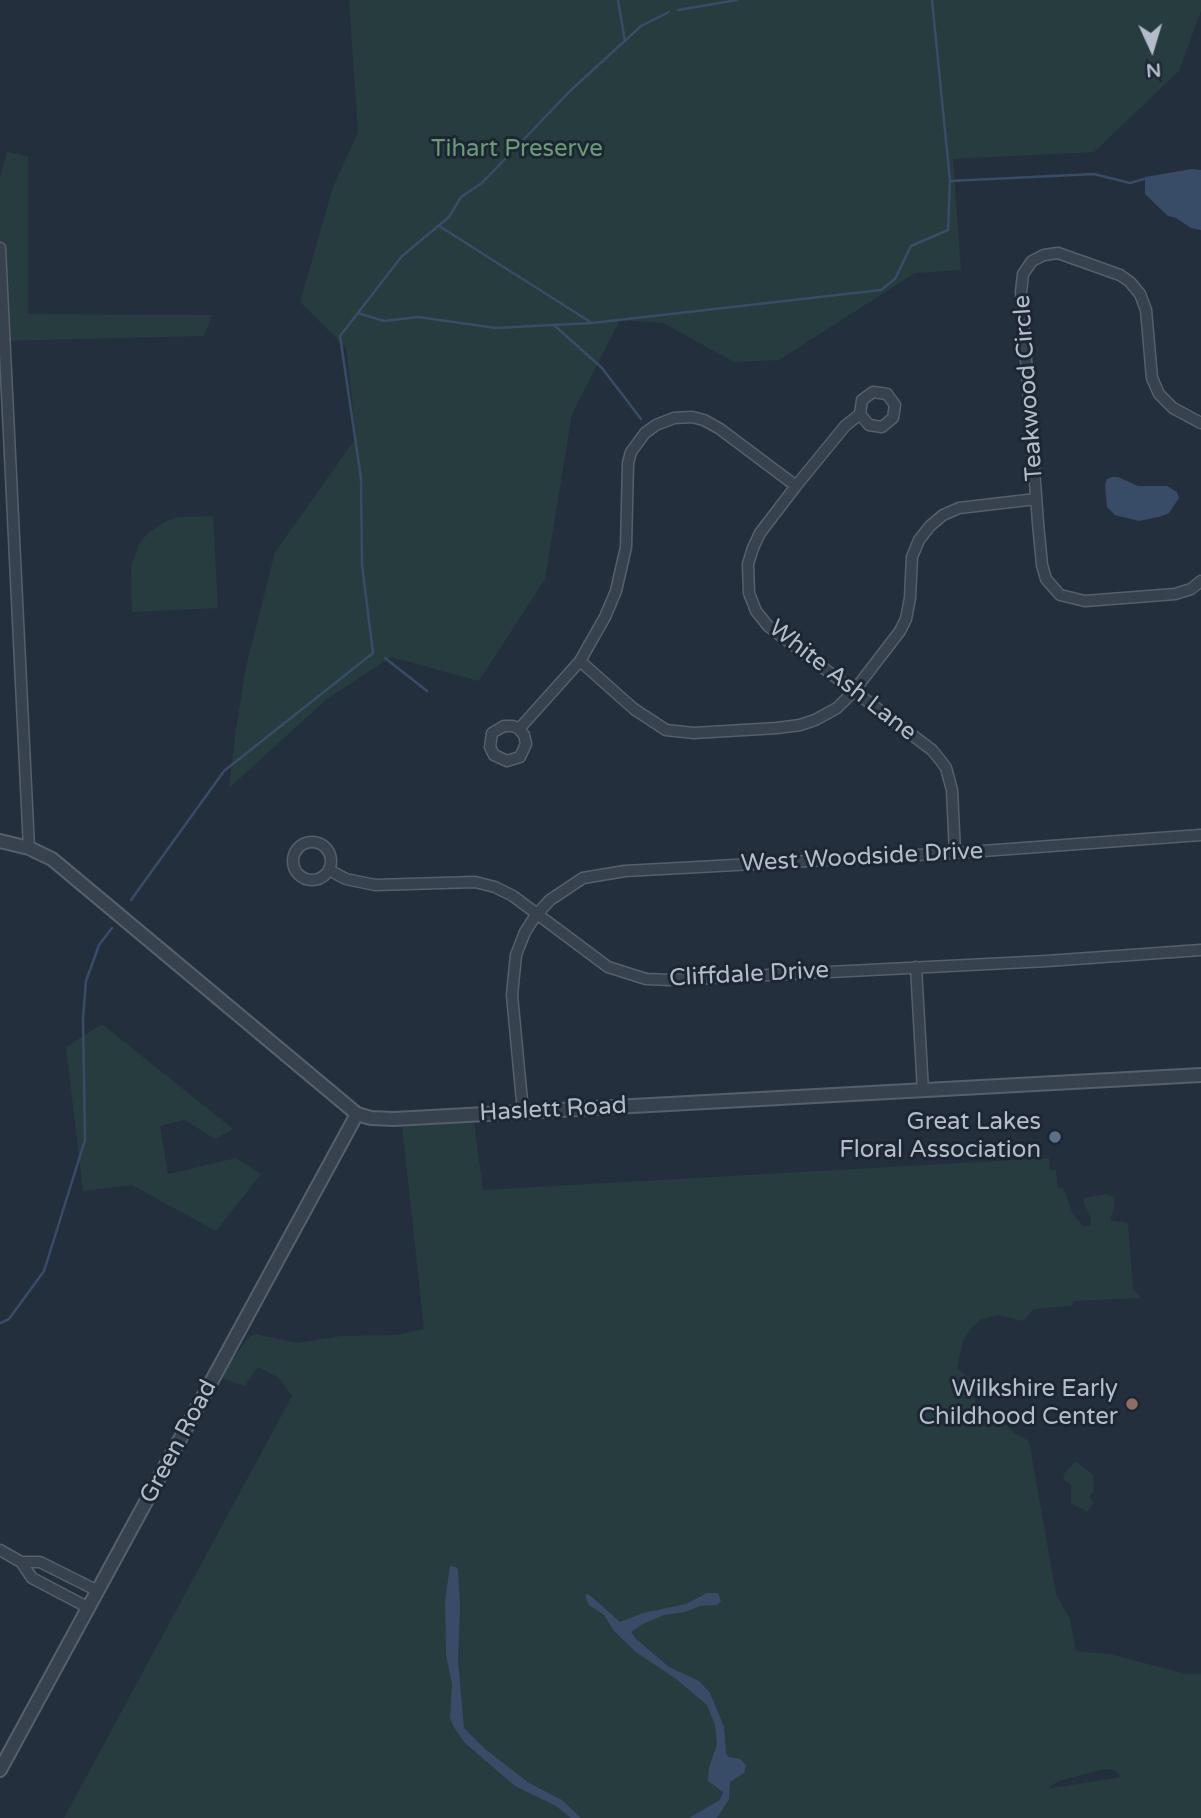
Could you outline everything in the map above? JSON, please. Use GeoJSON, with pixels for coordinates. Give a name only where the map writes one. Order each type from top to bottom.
{"type":"FeatureCollection","features":[{"type":"Feature","properties":{"kind":"street"},"geometry":{"type":"LineString","coordinates":[[0,248],[29,848]]}},
{"type":"Feature","properties":{"kind":"street","name":"Teakwood Circle"},"geometry":{"type":"LineString","coordinates":[[1200,585],[1175,594],[1074,600],[1060,595],[1050,585],[1044,573],[1036,499],[1021,292],[1023,274],[1032,261],[1037,257],[1058,253],[1120,275],[1133,285],[1146,310],[1152,378],[1159,394],[1173,408],[1201,423]]}},
{"type":"Feature","properties":{"kind":"street","name":"White Ash Lane"},"geometry":{"type":"LineString","coordinates":[[860,414],[837,434],[761,533],[752,548],[748,564],[749,593],[756,611],[768,626],[932,750],[945,766],[952,790],[955,853]]}},
{"type":"Feature","properties":{"kind":"street"},"geometry":{"type":"LineString","coordinates":[[519,729],[580,661],[606,617],[620,579],[628,534],[628,463],[631,452],[645,433],[674,418],[692,417],[704,420],[796,486]]}},
{"type":"Feature","properties":{"kind":"street"},"geometry":{"type":"LineString","coordinates":[[580,661],[653,723],[666,730],[679,732],[800,725],[832,712],[854,691],[900,631],[906,619],[910,598],[912,557],[919,540],[930,526],[943,515],[960,508],[1036,499]]}},
{"type":"Feature","properties":{"kind":"street","name":"West Woodside Drive"},"geometry":{"type":"LineString","coordinates":[[523,1112],[512,980],[518,948],[536,915],[550,900],[574,883],[591,876],[613,872],[955,853],[1201,835]]}},
{"type":"Feature","properties":{"kind":"street"},"geometry":{"type":"LineString","coordinates":[[0,841],[29,848],[52,859],[80,880],[357,1114]]}},
{"type":"Feature","properties":{"kind":"street","name":"Cliffdale Drive"},"geometry":{"type":"LineString","coordinates":[[329,870],[353,881],[375,885],[475,882],[495,887],[513,897],[608,967],[646,979],[671,980],[1201,950]]}},
{"type":"Feature","properties":{"kind":"street"},"geometry":{"type":"LineString","coordinates":[[916,967],[923,1091]]}},
{"type":"Feature","properties":{"kind":"street","name":"Haslett Road"},"geometry":{"type":"LineString","coordinates":[[357,1114],[394,1119],[1201,1075]]}},
{"type":"Feature","properties":{"kind":"street","name":"Green Road"},"geometry":{"type":"LineString","coordinates":[[0,1770],[357,1114]]}},
{"type":"Feature","properties":{"kind":"street"},"geometry":{"type":"LineString","coordinates":[[0,1550],[21,1562],[32,1578],[89,1608]]}},
{"type":"Feature","properties":{"kind":"street"},"geometry":{"type":"LineString","coordinates":[[21,1562],[40,1562],[98,1591]]}},
{"type":"Feature","properties":{"kind":"green space","name":"Tihart Preserve"},"geometry":{"type":"Polygon","coordinates":[[[349,0],[1201,0],[1201,11],[1179,71],[1094,152],[953,159],[961,270],[915,273],[779,360],[734,362],[663,323],[620,320],[572,414],[545,579],[479,681],[391,657],[327,699],[229,788],[246,667],[275,552],[356,438],[346,348],[300,302],[333,187],[358,132],[349,0]]]}},
{"type":"Feature","properties":{"kind":"green space"},"geometry":{"type":"Polygon","coordinates":[[[7,152],[28,156],[28,314],[212,315],[204,336],[0,341],[0,177],[7,152]]]}},
{"type":"Feature","properties":{"kind":"green space"},"geometry":{"type":"Polygon","coordinates":[[[213,516],[218,608],[132,612],[131,566],[139,544],[148,533],[179,517],[213,516]]]}},
{"type":"Feature","properties":{"kind":"green space"},"geometry":{"type":"Polygon","coordinates":[[[102,1024],[233,1129],[215,1139],[185,1120],[160,1126],[168,1174],[236,1158],[261,1174],[216,1231],[132,1185],[83,1191],[66,1047],[102,1024]]]}},
{"type":"Feature","properties":{"kind":"green space"},"geometry":{"type":"Polygon","coordinates":[[[474,1123],[483,1190],[1049,1158],[1050,1170],[1056,1170],[1058,1188],[1063,1188],[1073,1214],[1083,1226],[1090,1226],[1091,1218],[1084,1198],[1106,1194],[1114,1197],[1110,1220],[1128,1223],[1133,1289],[1141,1298],[1074,1301],[1071,1306],[1034,1309],[1023,1321],[998,1315],[982,1319],[971,1328],[963,1341],[957,1368],[970,1379],[978,1413],[998,1424],[1006,1424],[1014,1433],[1029,1441],[1056,1594],[1070,1619],[1076,1651],[1110,1654],[1186,1674],[1201,1674],[1201,1818],[64,1818],[292,1396],[279,1378],[258,1367],[245,1386],[218,1377],[250,1336],[256,1334],[297,1343],[341,1336],[396,1335],[424,1329],[402,1126],[474,1123]],[[1105,1769],[1058,1781],[1047,1789],[1121,1777],[1115,1770],[1105,1769]]]}},
{"type":"Feature","properties":{"kind":"green space"},"geometry":{"type":"Polygon","coordinates":[[[1076,1461],[1093,1475],[1094,1491],[1089,1497],[1094,1503],[1087,1512],[1071,1503],[1071,1485],[1064,1480],[1063,1475],[1076,1461]]]}},
{"type":"Feature","properties":{"kind":"water"},"geometry":{"type":"Polygon","coordinates":[[[1192,169],[1201,170],[1201,230],[1168,216],[1145,194],[1145,177],[1192,169]]]}},
{"type":"Feature","properties":{"kind":"water"},"geometry":{"type":"Polygon","coordinates":[[[1112,477],[1138,486],[1167,486],[1177,492],[1179,498],[1169,513],[1162,516],[1139,521],[1115,515],[1107,507],[1105,485],[1107,479],[1112,477]]]}},
{"type":"Feature","properties":{"kind":"water"},"geometry":{"type":"Polygon","coordinates":[[[450,1566],[458,1570],[458,1660],[464,1728],[485,1749],[529,1783],[562,1800],[581,1818],[571,1818],[556,1806],[515,1786],[465,1743],[453,1726],[450,1717],[452,1684],[446,1655],[445,1601],[450,1566]]]}},
{"type":"Feature","properties":{"kind":"water"},"geometry":{"type":"Polygon","coordinates":[[[707,1593],[718,1593],[721,1601],[717,1605],[700,1606],[685,1612],[664,1615],[631,1632],[669,1667],[699,1681],[710,1693],[724,1727],[726,1754],[740,1759],[746,1765],[744,1773],[730,1782],[729,1799],[717,1818],[689,1818],[720,1800],[723,1792],[708,1781],[709,1768],[717,1744],[715,1725],[707,1705],[676,1679],[636,1652],[614,1631],[604,1615],[589,1605],[585,1596],[587,1594],[592,1597],[620,1622],[643,1613],[686,1604],[707,1593]]]}},
{"type":"Feature","properties":{"kind":"waterway"},"geometry":{"type":"LineString","coordinates":[[618,0],[625,41]]}},
{"type":"Feature","properties":{"kind":"waterway"},"geometry":{"type":"LineString","coordinates":[[678,10],[737,0]]}},
{"type":"Feature","properties":{"kind":"waterway"},"geometry":{"type":"LineString","coordinates":[[932,0],[950,181],[1094,174],[1130,183],[1144,179]]}},
{"type":"Feature","properties":{"kind":"waterway"},"geometry":{"type":"LineString","coordinates":[[131,900],[224,771],[373,653],[362,565],[361,478],[340,336],[402,256],[449,217],[461,197],[482,183],[570,91],[641,26],[669,12]]}},
{"type":"Feature","properties":{"kind":"waterway"},"geometry":{"type":"LineString","coordinates":[[358,313],[384,321],[418,317],[496,328],[592,323],[881,290],[895,279],[911,246],[948,230],[950,181]]}},
{"type":"Feature","properties":{"kind":"waterway"},"geometry":{"type":"LineString","coordinates":[[439,226],[592,323]]}},
{"type":"Feature","properties":{"kind":"waterway"},"geometry":{"type":"LineString","coordinates":[[554,325],[602,368],[641,419]]}},
{"type":"Feature","properties":{"kind":"waterway"},"geometry":{"type":"LineString","coordinates":[[385,658],[427,691]]}},
{"type":"Feature","properties":{"kind":"waterway"},"geometry":{"type":"LineString","coordinates":[[0,1323],[9,1319],[44,1271],[85,1140],[83,1018],[86,981],[99,945],[112,928]]}},
{"type":"Feature","properties":{"kind":"place","name":"Great Lakes Floral Association"},"geometry":{"type":"Point","coordinates":[1055,1137]}},
{"type":"Feature","properties":{"kind":"place","name":"Wilkshire Early Childhood Center"},"geometry":{"type":"Point","coordinates":[1132,1404]}}]}
